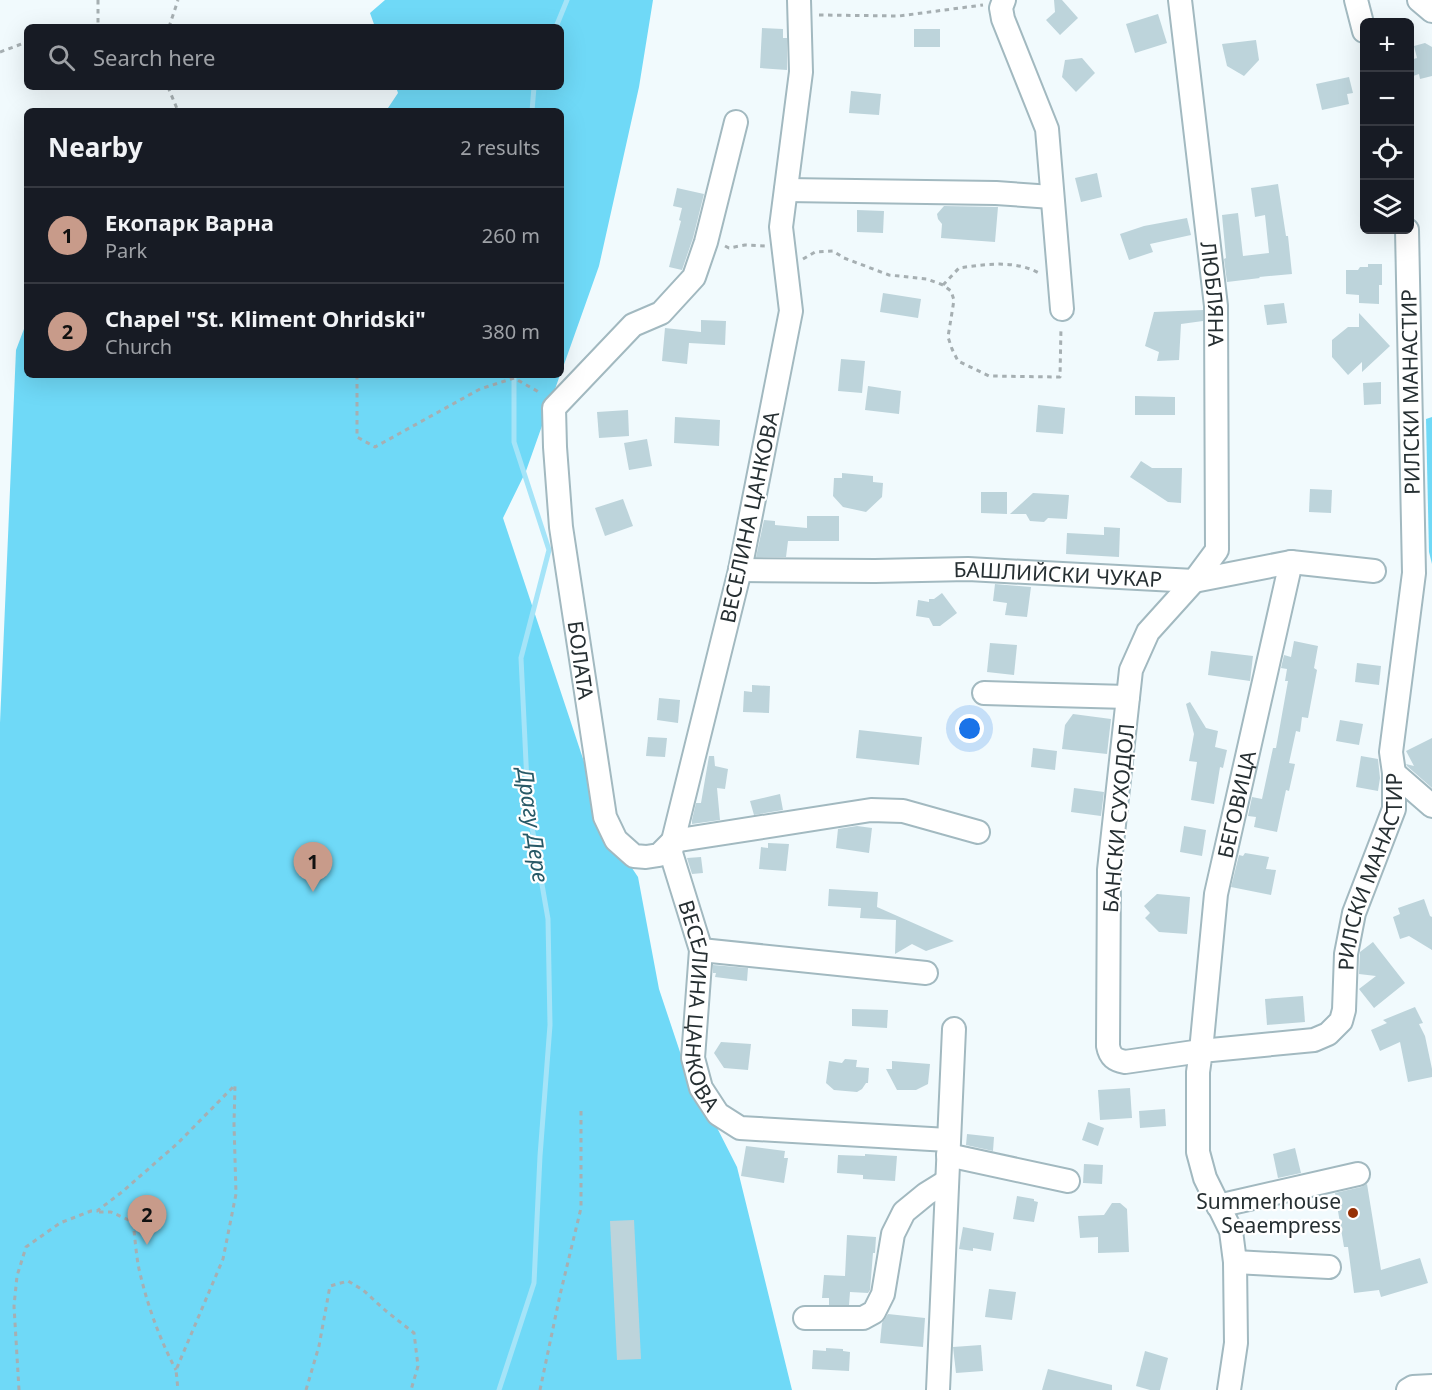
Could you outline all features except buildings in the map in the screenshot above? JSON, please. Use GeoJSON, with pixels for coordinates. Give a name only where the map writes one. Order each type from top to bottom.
{"type":"FeatureCollection","features":[{"type":"Feature","properties":{"kind":"street","name":"ЛЮБЛЯНА"},"geometry":{"type":"LineString","coordinates":[[1180,0],[1216,306],[1217,550],[1194,581]]}},
{"type":"Feature","properties":{"kind":"street"},"geometry":{"type":"LineString","coordinates":[[1356,0],[1361,18]]}},
{"type":"Feature","properties":{"kind":"street"},"geometry":{"type":"LineString","coordinates":[[1419,0],[1432,11]]}},
{"type":"Feature","properties":{"kind":"street"},"geometry":{"type":"LineString","coordinates":[[996,1],[1001,8],[1003,19],[1047,129],[1062,309]]}},
{"type":"Feature","properties":{"kind":"street","name":"ВЕСЕЛИНА ЦАНКОВА"},"geometry":{"type":"LineString","coordinates":[[800,7],[801,72],[781,226],[791,311],[740,570],[671,853],[701,950],[693,1058],[701,1088],[718,1114],[740,1128],[948,1148],[1068,1181]]}},
{"type":"Feature","properties":{"kind":"street"},"geometry":{"type":"LineString","coordinates":[[554,408],[633,325],[661,313],[694,277],[706,242],[736,122]]}},
{"type":"Feature","properties":{"kind":"street"},"geometry":{"type":"LineString","coordinates":[[786,190],[996,193],[1052,197]]}},
{"type":"Feature","properties":{"kind":"street","name":"РИЛСКИ МАНАСТИР"},"geometry":{"type":"LineString","coordinates":[[1201,1051],[1314,1040],[1328,1034],[1341,1021],[1344,1010],[1346,954],[1354,913],[1394,808],[1394,773],[1391,752],[1414,573],[1407,234]]}},
{"type":"Feature","properties":{"kind":"street","name":"БОЛАТА"},"geometry":{"type":"LineString","coordinates":[[554,408],[561,527],[605,817],[616,840],[634,856],[659,855],[673,841]]}},
{"type":"Feature","properties":{"kind":"street","name":"БАШЛИЙСКИ ЧУКАР"},"geometry":{"type":"LineString","coordinates":[[740,570],[968,569],[1194,581],[1291,562],[1374,571]]}},
{"type":"Feature","properties":{"kind":"street","name":"БЕГОВИЦА"},"geometry":{"type":"LineString","coordinates":[[1201,1051],[1216,894],[1291,562]]}},
{"type":"Feature","properties":{"kind":"street","name":"БАНСКИ СУХОДОЛ"},"geometry":{"type":"LineString","coordinates":[[1194,581],[1148,632],[1131,670],[1109,870],[1108,1046],[1110,1054],[1117,1061],[1125,1062],[1201,1051]]}},
{"type":"Feature","properties":{"kind":"street"},"geometry":{"type":"LineString","coordinates":[[984,693],[1128,697]]}},
{"type":"Feature","properties":{"kind":"street"},"geometry":{"type":"LineString","coordinates":[[1394,773],[1432,806]]}},
{"type":"Feature","properties":{"kind":"street"},"geometry":{"type":"LineString","coordinates":[[673,841],[870,810],[903,811],[978,832]]}},
{"type":"Feature","properties":{"kind":"street"},"geometry":{"type":"LineString","coordinates":[[701,950],[926,973]]}},
{"type":"Feature","properties":{"kind":"street"},"geometry":{"type":"LineString","coordinates":[[938,1390],[954,1029]]}},
{"type":"Feature","properties":{"kind":"street"},"geometry":{"type":"LineString","coordinates":[[1201,1051],[1198,1072],[1198,1152],[1205,1178],[1231,1231],[1235,1262],[1236,1343],[1229,1390]]}},
{"type":"Feature","properties":{"kind":"street"},"geometry":{"type":"LineString","coordinates":[[1218,1206],[1358,1174]]}},
{"type":"Feature","properties":{"kind":"street"},"geometry":{"type":"LineString","coordinates":[[806,1318],[863,1318],[874,1312],[883,1294],[893,1234],[904,1212],[947,1181]]}},
{"type":"Feature","properties":{"kind":"street"},"geometry":{"type":"LineString","coordinates":[[1235,1262],[1329,1268]]}},
{"type":"Feature","properties":{"kind":"street"},"geometry":{"type":"LineString","coordinates":[[1408,1390],[1413,1387],[1432,1386]]}},
{"type":"Feature","properties":{"kind":"path"},"geometry":{"type":"LineString","coordinates":[[98,0],[99,24]]}},
{"type":"Feature","properties":{"kind":"path"},"geometry":{"type":"LineString","coordinates":[[170,24],[178,0]]}},
{"type":"Feature","properties":{"kind":"path"},"geometry":{"type":"LineString","coordinates":[[800,7],[898,16],[983,6],[996,1]]}},
{"type":"Feature","properties":{"kind":"path"},"geometry":{"type":"LineString","coordinates":[[0,52],[24,43]]}},
{"type":"Feature","properties":{"kind":"path"},"geometry":{"type":"LineString","coordinates":[[169,90],[177,108]]}},
{"type":"Feature","properties":{"kind":"path"},"geometry":{"type":"LineString","coordinates":[[710,227],[714,239],[729,248],[745,245],[784,246]]}},
{"type":"Feature","properties":{"kind":"path"},"geometry":{"type":"LineString","coordinates":[[786,269],[815,252],[833,250],[844,258],[889,275],[927,279],[943,285],[951,291],[954,300],[948,337],[958,361],[989,376],[1060,376],[1062,309]]}},
{"type":"Feature","properties":{"kind":"path"},"geometry":{"type":"LineString","coordinates":[[943,285],[959,268],[992,264],[1022,266],[1038,272],[1045,279]]}},
{"type":"Feature","properties":{"kind":"path"},"geometry":{"type":"LineString","coordinates":[[357,378],[357,437],[375,447],[480,389],[514,378],[537,391],[554,408]]}},
{"type":"Feature","properties":{"kind":"path"},"geometry":{"type":"LineString","coordinates":[[97,1211],[178,1143],[235,1085],[236,1194],[224,1258],[176,1370]]}},
{"type":"Feature","properties":{"kind":"path"},"geometry":{"type":"LineString","coordinates":[[540,1390],[581,1208],[581,1110]]}},
{"type":"Feature","properties":{"kind":"path"},"geometry":{"type":"LineString","coordinates":[[19,1390],[14,1306],[16,1276],[26,1247],[60,1223],[91,1211],[111,1212],[133,1222],[139,1266],[147,1298],[165,1348],[176,1370],[178,1390]]}},
{"type":"Feature","properties":{"kind":"path"},"geometry":{"type":"LineString","coordinates":[[306,1390],[319,1346],[330,1286],[348,1281],[363,1290],[414,1333],[418,1366],[411,1390]]}},
{"type":"Feature","properties":{"kind":"shaded area"},"geometry":{"type":"Polygon","coordinates":[[[385,0],[653,0],[639,87],[599,266],[564,365],[564,108],[388,108],[398,93],[397,90],[564,90],[564,24],[374,24],[370,13],[385,0]]]}},
{"type":"Feature","properties":{"kind":"shaded area"},"geometry":{"type":"Polygon","coordinates":[[[24,329],[24,378],[559,378],[526,471],[503,518],[607,831],[638,877],[659,989],[683,1061],[737,1167],[792,1390],[0,1390],[0,723],[16,350],[24,329]]]}},
{"type":"Feature","properties":{"kind":"shaded area"},"geometry":{"type":"Polygon","coordinates":[[[1432,417],[1432,564],[1429,552],[1426,419],[1432,417]]]}},
{"type":"Feature","properties":{"kind":"waterway","name":"Драгу Дере"},"geometry":{"type":"LineString","coordinates":[[557,24],[567,0]]}},
{"type":"Feature","properties":{"kind":"waterway","name":"Драгу Дере"},"geometry":{"type":"LineString","coordinates":[[532,108],[534,90]]}},
{"type":"Feature","properties":{"kind":"waterway","name":"Драгу Дере"},"geometry":{"type":"LineString","coordinates":[[499,1390],[534,1283],[540,1156],[550,1025],[548,919],[528,804],[521,658],[549,550],[514,442],[514,378]]}},
{"type":"Feature","properties":{"kind":"place","name":"Екопарк Варна"},"geometry":{"type":"Point","coordinates":[313,892]}},
{"type":"Feature","properties":{"kind":"place","name":"Summerhouse Seaempress"},"geometry":{"type":"Point","coordinates":[1353,1213]}},
{"type":"Feature","properties":{"kind":"place","name":"Chapel \"St. Kliment Ohridski\""},"geometry":{"type":"Point","coordinates":[147,1245]}}]}
